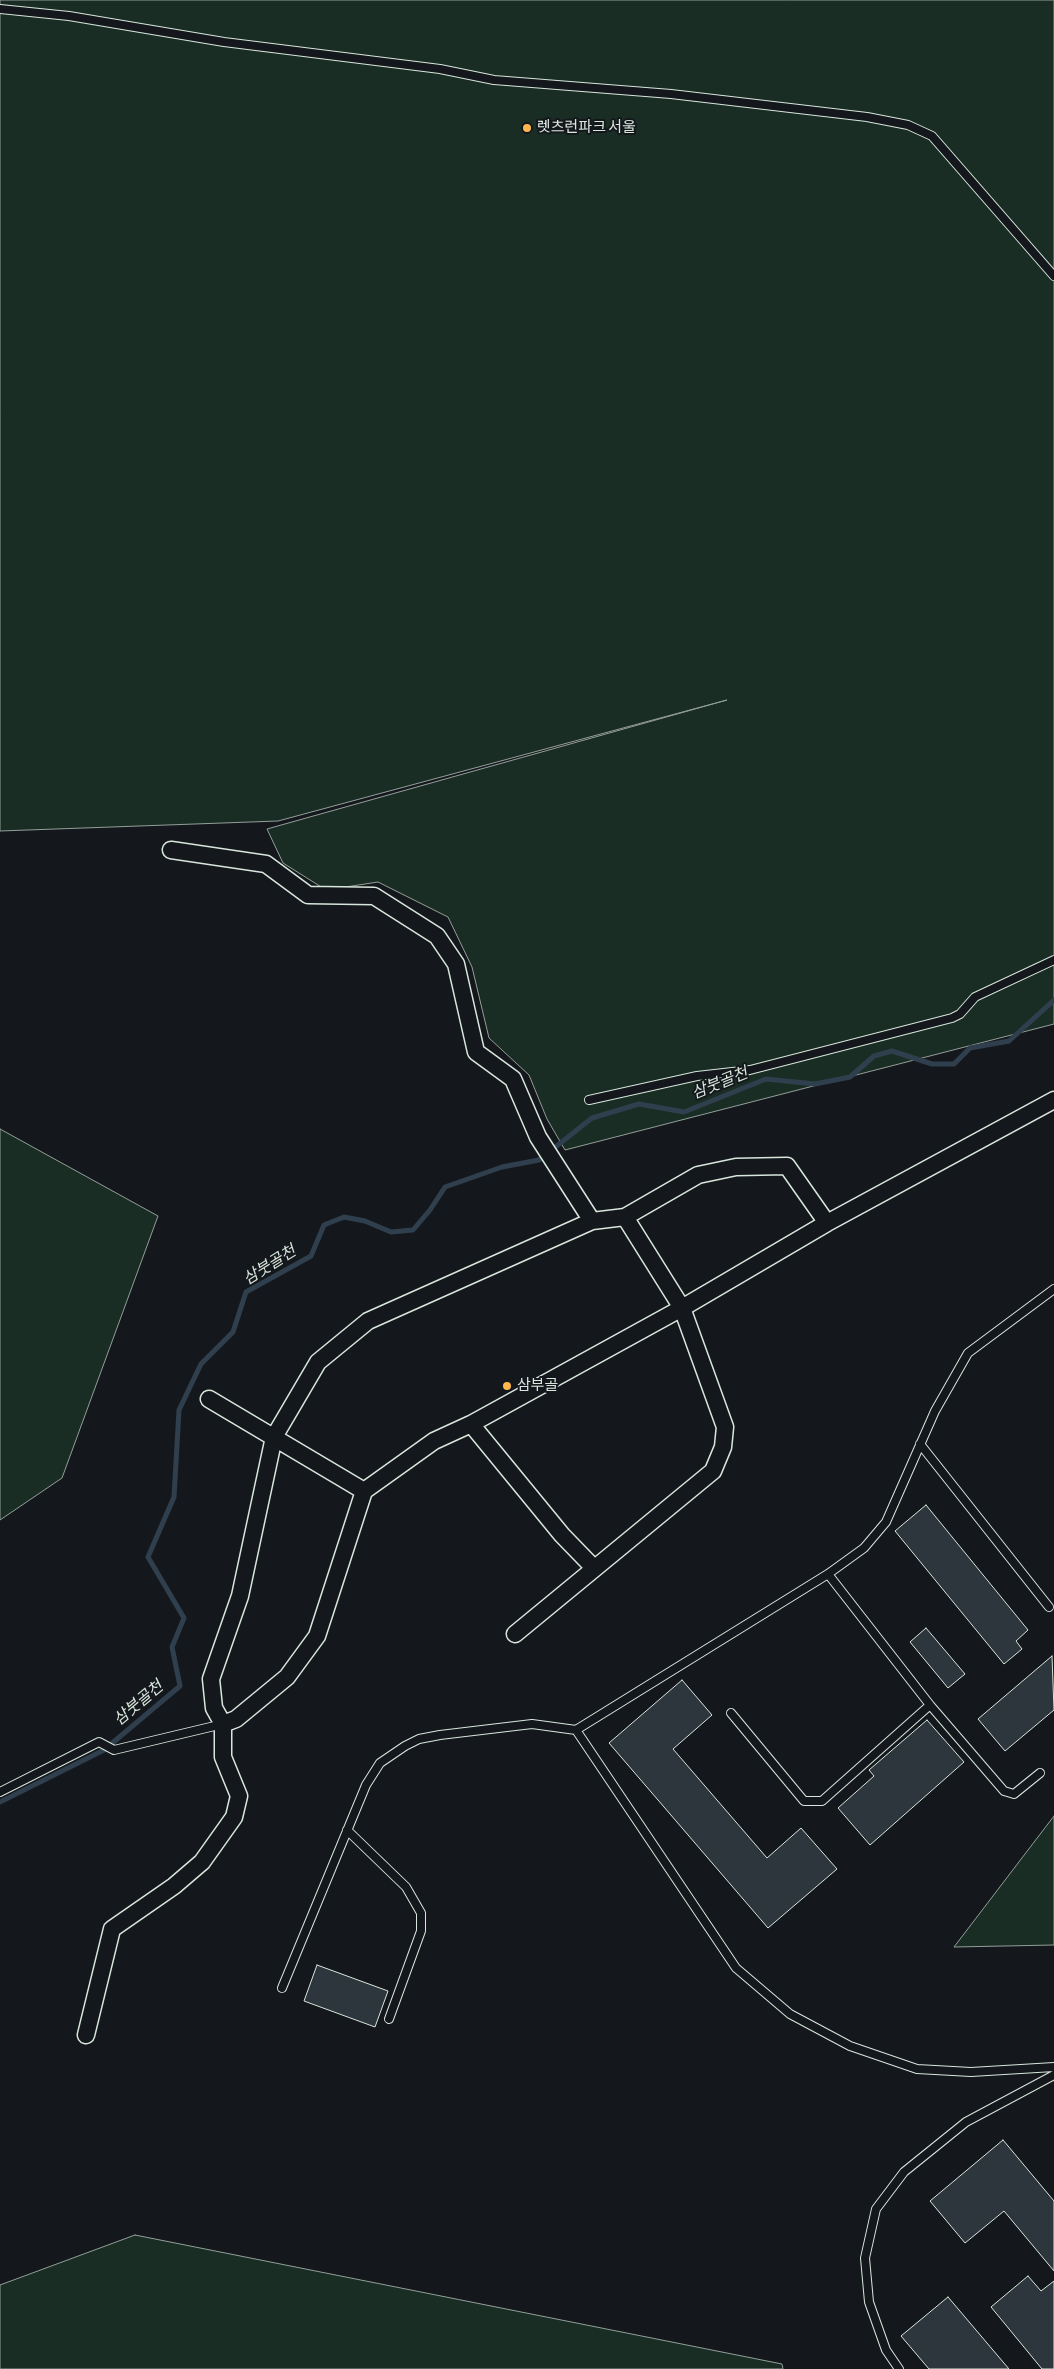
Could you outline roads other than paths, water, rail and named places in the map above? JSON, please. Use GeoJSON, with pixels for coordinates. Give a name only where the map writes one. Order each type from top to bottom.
{"type":"FeatureCollection","features":[{"type":"Feature","properties":{"kind":"street"},"geometry":{"type":"LineString","coordinates":[[171,850],[266,864],[308,895],[374,896],[436,936],[456,964],[476,1052],[513,1079],[538,1137],[592,1221]]}},
{"type":"Feature","properties":{"kind":"street"},"geometry":{"type":"LineString","coordinates":[[223,1724],[236,1719],[287,1677],[318,1636],[364,1491],[434,1441],[471,1424],[682,1308],[827,1223],[1054,1100]]}},
{"type":"Feature","properties":{"kind":"street"},"geometry":{"type":"LineString","coordinates":[[86,2034],[112,1929],[174,1886],[202,1862],[234,1817],[239,1796],[223,1757],[223,1724],[214,1708],[211,1680],[240,1596],[274,1437],[318,1362],[368,1321],[592,1221],[625,1218],[698,1175],[736,1167],[787,1166],[827,1223]]}},
{"type":"Feature","properties":{"kind":"street"},"geometry":{"type":"LineString","coordinates":[[515,1634],[713,1471],[723,1447],[725,1427],[682,1308],[625,1218]]}},
{"type":"Feature","properties":{"kind":"street"},"geometry":{"type":"LineString","coordinates":[[209,1399],[364,1491]]}},
{"type":"Feature","properties":{"kind":"street"},"geometry":{"type":"LineString","coordinates":[[471,1424],[562,1535],[594,1568]]}},
{"type":"Feature","properties":{"kind":"lane"},"geometry":{"type":"LineString","coordinates":[[0,9],[69,16],[224,42],[440,69],[494,80],[671,94],[868,117],[908,125],[932,136],[1054,276]]}},
{"type":"Feature","properties":{"kind":"lane"},"geometry":{"type":"LineString","coordinates":[[589,1100],[697,1076],[750,1070],[952,1018],[960,1014],[975,997],[1054,960]]}},
{"type":"Feature","properties":{"kind":"lane"},"geometry":{"type":"LineString","coordinates":[[282,1988],[366,1785],[380,1763],[419,1739],[532,1724],[576,1730],[828,1574],[864,1548],[886,1522],[935,1411],[968,1353],[1054,1289]]}},
{"type":"Feature","properties":{"kind":"lane"},"geometry":{"type":"LineString","coordinates":[[920,1444],[1049,1607]]}},
{"type":"Feature","properties":{"kind":"lane"},"geometry":{"type":"LineString","coordinates":[[828,1574],[930,1705],[1004,1791],[1014,1794],[1040,1773]]}},
{"type":"Feature","properties":{"kind":"lane"},"geometry":{"type":"LineString","coordinates":[[731,1713],[804,1801],[822,1801],[930,1705]]}},
{"type":"Feature","properties":{"kind":"lane"},"geometry":{"type":"LineString","coordinates":[[0,1792],[99,1742],[114,1750],[223,1724]]}},
{"type":"Feature","properties":{"kind":"lane"},"geometry":{"type":"LineString","coordinates":[[576,1730],[736,1968],[790,2014],[850,2046],[917,2069],[972,2072],[1054,2067]]}},
{"type":"Feature","properties":{"kind":"lane"},"geometry":{"type":"LineString","coordinates":[[347,1830],[406,1888],[421,1913],[421,1931],[389,2019]]}},
{"type":"Feature","properties":{"kind":"lane"},"geometry":{"type":"LineString","coordinates":[[899,2369],[886,2350],[869,2302],[865,2258],[876,2209],[904,2172],[966,2122],[1054,2075]]}},
{"type":"Feature","properties":{"kind":"waterway","name":"삼붓골천"},"geometry":{"type":"LineString","coordinates":[[0,1802],[104,1750],[180,1686],[172,1647],[184,1618],[148,1557],[174,1497],[179,1410],[201,1364],[233,1332],[246,1292],[311,1256],[324,1225],[344,1217],[365,1221],[391,1232],[413,1230],[430,1210],[445,1187],[502,1167],[539,1160],[592,1118],[639,1104],[684,1112],[766,1079],[815,1084],[850,1077],[874,1056],[892,1051],[932,1064],[954,1064],[970,1048],[1009,1041],[1054,1000]]}},
{"type":"Feature","properties":{"kind":"place","name":"렛츠런파크 서울"},"geometry":{"type":"Point","coordinates":[527,128]}},
{"type":"Feature","properties":{"kind":"place","name":"삼부골"},"geometry":{"type":"Point","coordinates":[507,1386]}}]}
